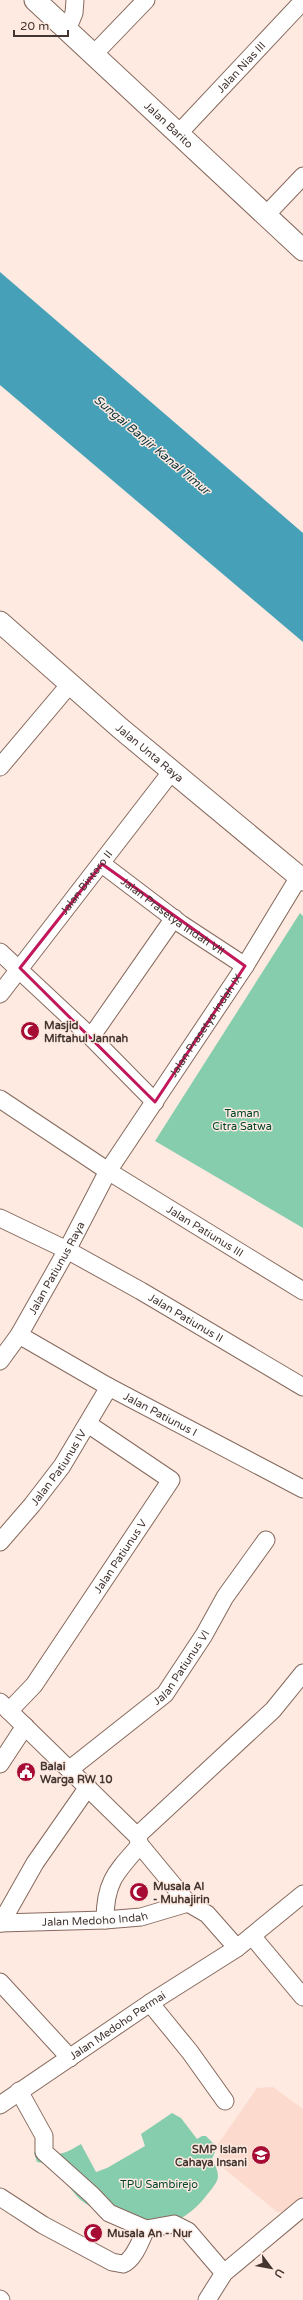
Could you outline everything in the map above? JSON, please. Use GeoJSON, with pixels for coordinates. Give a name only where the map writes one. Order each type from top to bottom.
{"type":"FeatureCollection","features":[{"type":"Feature","properties":{"kind":"street","name":"Jalan Barito"},"geometry":{"type":"LineString","coordinates":[[35,0],[303,250]]}},
{"type":"Feature","properties":{"kind":"street"},"geometry":{"type":"LineString","coordinates":[[67,30],[74,13],[75,0]]}},
{"type":"Feature","properties":{"kind":"street"},"geometry":{"type":"LineString","coordinates":[[93,55],[146,0]]}},
{"type":"Feature","properties":{"kind":"street","name":"Jalan Nias III"},"geometry":{"type":"LineString","coordinates":[[178,134],[303,1]]}},
{"type":"Feature","properties":{"kind":"street"},"geometry":{"type":"LineString","coordinates":[[265,216],[303,176]]}},
{"type":"Feature","properties":{"kind":"street","name":"Jalan Unta Raya"},"geometry":{"type":"LineString","coordinates":[[0,622],[70,684],[301,879]]}},
{"type":"Feature","properties":{"kind":"street"},"geometry":{"type":"LineString","coordinates":[[0,767],[70,684]]}},
{"type":"Feature","properties":{"kind":"street","name":"Jalan Bintoro II"},"geometry":{"type":"LineString","coordinates":[[0,994],[102,864],[172,771]]}},
{"type":"Feature","properties":{"kind":"street","name":"Jalan Prasetya Indah VII"},"geometry":{"type":"LineString","coordinates":[[102,864],[174,918],[245,966]]}},
{"type":"Feature","properties":{"kind":"street","name":"Jalan Prasetya Indah IX"},"geometry":{"type":"LineString","coordinates":[[108,1171],[245,966],[301,879]]}},
{"type":"Feature","properties":{"kind":"street"},"geometry":{"type":"LineString","coordinates":[[91,1037],[174,918]]}},
{"type":"Feature","properties":{"kind":"street"},"geometry":{"type":"LineString","coordinates":[[0,952],[20,968],[155,1102]]}},
{"type":"Feature","properties":{"kind":"street"},"geometry":{"type":"LineString","coordinates":[[0,1099],[108,1171]]}},
{"type":"Feature","properties":{"kind":"street","name":"Jalan Patiunus Raya"},"geometry":{"type":"LineString","coordinates":[[0,1361],[19,1335],[67,1250],[108,1171]]}},
{"type":"Feature","properties":{"kind":"street","name":"Jalan Patiunus III"},"geometry":{"type":"LineString","coordinates":[[108,1171],[303,1291]]}},
{"type":"Feature","properties":{"kind":"street","name":"Jalan Patiunus II"},"geometry":{"type":"LineString","coordinates":[[0,1218],[67,1250],[141,1291],[303,1387]]}},
{"type":"Feature","properties":{"kind":"street","name":"Jalan Patiunus I"},"geometry":{"type":"LineString","coordinates":[[19,1335],[109,1387],[303,1489]]}},
{"type":"Feature","properties":{"kind":"street","name":"Jalan Patiunus IV"},"geometry":{"type":"LineString","coordinates":[[0,1542],[32,1505],[62,1466],[109,1387]]}},
{"type":"Feature","properties":{"kind":"street","name":"Jalan Patiunus V"},"geometry":{"type":"LineString","coordinates":[[5,1706],[34,1685],[171,1480],[88,1424]]}},
{"type":"Feature","properties":{"kind":"street","name":"Jalan Patiunus VI"},"geometry":{"type":"LineString","coordinates":[[70,1769],[165,1694],[204,1635],[229,1591],[266,1540]]}},
{"type":"Feature","properties":{"kind":"street"},"geometry":{"type":"LineString","coordinates":[[105,1920],[105,1900],[108,1888],[138,1840],[273,1710],[303,1673]]}},
{"type":"Feature","properties":{"kind":"street"},"geometry":{"type":"LineString","coordinates":[[5,1706],[88,1787],[138,1840],[188,1903],[207,1914],[238,1948]]}},
{"type":"Feature","properties":{"kind":"street"},"geometry":{"type":"LineString","coordinates":[[0,1764],[25,1726]]}},
{"type":"Feature","properties":{"kind":"street"},"geometry":{"type":"LineString","coordinates":[[1,1923],[35,1863],[88,1787]]}},
{"type":"Feature","properties":{"kind":"street","name":"Jalan Medoho Permai"},"geometry":{"type":"LineString","coordinates":[[0,2104],[150,2003],[238,1948],[303,1894]]}},
{"type":"Feature","properties":{"kind":"street","name":"Jalan Medoho Indah"},"geometry":{"type":"LineString","coordinates":[[1,1923],[105,1920],[141,1917],[188,1903]]}},
{"type":"Feature","properties":{"kind":"street"},"geometry":{"type":"LineString","coordinates":[[252,1936],[303,1997]]}},
{"type":"Feature","properties":{"kind":"street"},"geometry":{"type":"LineString","coordinates":[[0,1982],[70,2058]]}},
{"type":"Feature","properties":{"kind":"street"},"geometry":{"type":"LineString","coordinates":[[150,2003],[190,2052],[225,2101]]}},
{"type":"Feature","properties":{"kind":"street"},"geometry":{"type":"LineString","coordinates":[[19,2091],[44,2136],[44,2152],[47,2157],[92,2195],[109,2213],[146,2229],[168,2224],[181,2227],[188,2231],[224,2273]]}},
{"type":"Feature","properties":{"kind":"street"},"geometry":{"type":"LineString","coordinates":[[0,2197],[43,2225],[112,2262],[123,2264],[128,2262],[146,2229]]}},
{"type":"Feature","properties":{"kind":"street"},"geometry":{"type":"LineString","coordinates":[[207,2300],[224,2273],[303,2208]]}},
{"type":"Feature","properties":{"kind":"highlighted area"},"geometry":{"type":"Polygon","coordinates":[[[102,864],[245,966],[155,1102],[20,968],[102,864]]]}},
{"type":"Feature","properties":{"kind":"shaded area","name":"SMP Islam Cahaya Insani"},"geometry":{"type":"Polygon","coordinates":[[[273,2087],[303,2109],[303,2206],[298,2213],[277,2212],[221,2166],[218,2144],[257,2088],[273,2087]]]}},
{"type":"Feature","properties":{"kind":"green space","name":"Taman Citra Satwa"},"geometry":{"type":"Polygon","coordinates":[[[300,913],[303,916],[303,1228],[155,1141],[300,913]]]}},
{"type":"Feature","properties":{"kind":"green space","name":"TPU Sambirejo"},"geometry":{"type":"Polygon","coordinates":[[[172,2113],[181,2118],[197,2139],[202,2136],[206,2136],[217,2147],[212,2159],[217,2171],[218,2179],[196,2207],[182,2218],[167,2225],[152,2227],[135,2224],[116,2218],[89,2206],[77,2196],[57,2172],[44,2164],[37,2162],[34,2153],[38,2148],[60,2154],[81,2144],[96,2172],[107,2168],[145,2146],[141,2134],[172,2113]]]}},
{"type":"Feature","properties":{"kind":"water","name":"Sungai Banjir Kanal Timur"},"geometry":{"type":"Polygon","coordinates":[[[0,272],[303,533],[303,642],[0,385],[0,272]]]}},
{"type":"Feature","properties":{"kind":"place","name":"Masjid Miftahul Jannah"},"geometry":{"type":"Point","coordinates":[30,1031]}},
{"type":"Feature","properties":{"kind":"place","name":"Balai Warga RW 10"},"geometry":{"type":"Point","coordinates":[26,1772]}},
{"type":"Feature","properties":{"kind":"place","name":"Musala Al - Muhajirin"},"geometry":{"type":"Point","coordinates":[139,1892]}},
{"type":"Feature","properties":{"kind":"place","name":"SMP Islam Cahaya Insani"},"geometry":{"type":"Point","coordinates":[261,2155]}},
{"type":"Feature","properties":{"kind":"place","name":"Musala An - Nur"},"geometry":{"type":"Point","coordinates":[93,2233]}}]}
